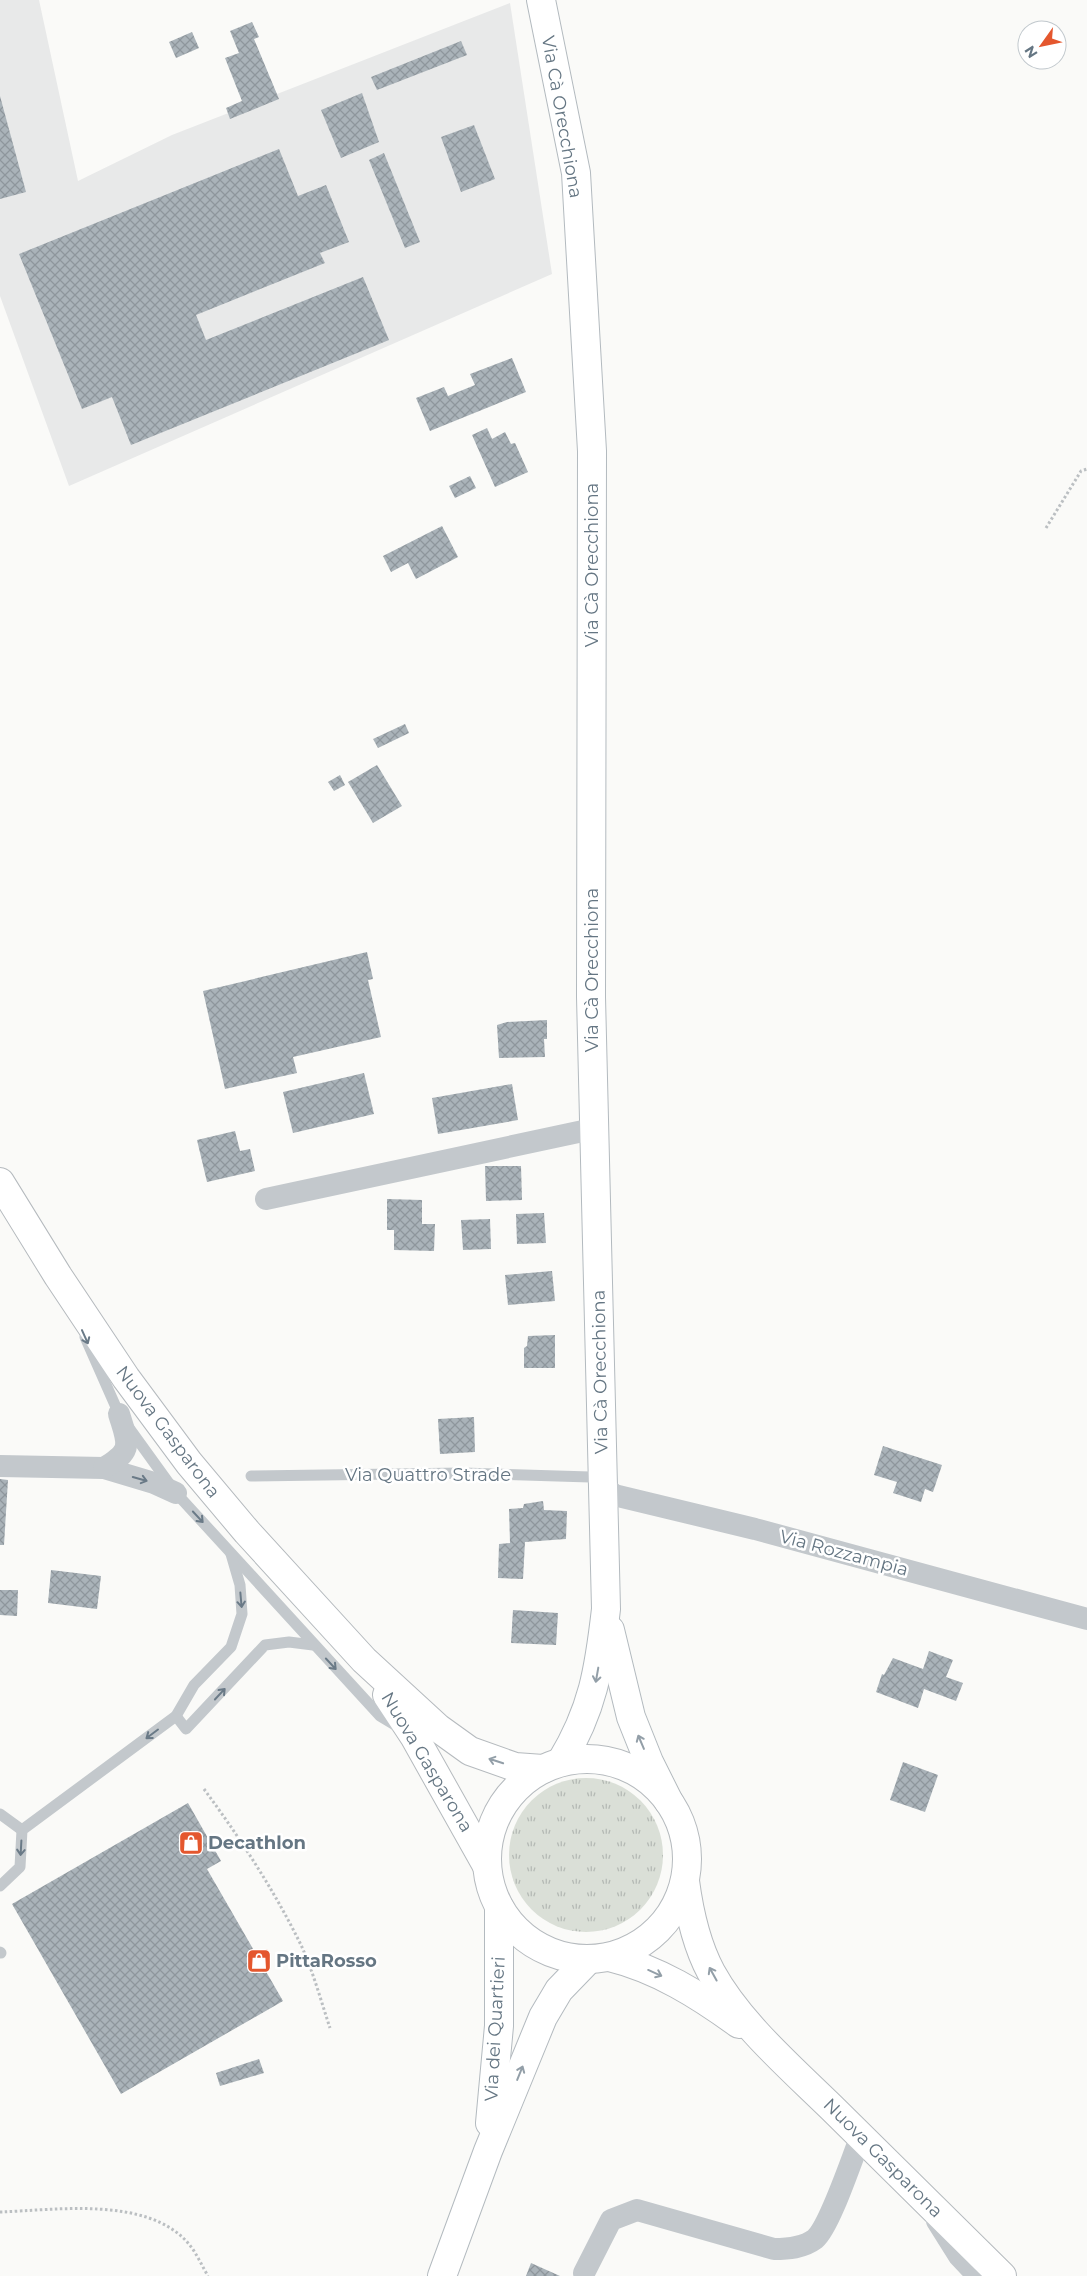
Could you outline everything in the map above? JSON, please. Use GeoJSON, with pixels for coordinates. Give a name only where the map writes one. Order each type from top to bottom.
{"type":"FeatureCollection","features":[{"type":"Feature","properties":{"kind":"main road","name":"Via Cà Orecchiona"},"geometry":{"type":"LineString","coordinates":[[541,0],[576,173],[592,451],[591,997],[606,1609],[597,1681],[576,1737],[552,1766]]}},
{"type":"Feature","properties":{"kind":"main road","name":"Nuova Gasparona"},"geometry":{"type":"LineString","coordinates":[[0,1182],[58,1276],[126,1378],[217,1498],[364,1660],[438,1728],[470,1751],[515,1767],[552,1766],[582,1759],[602,1760],[622,1765],[640,1774],[656,1787],[669,1802],[681,1826],[687,1852],[685,1879],[680,1898],[671,1915],[659,1930],[644,1942],[599,1959]]}},
{"type":"Feature","properties":{"kind":"main road","name":"Via Cà Orecchiona"},"geometry":{"type":"LineString","coordinates":[[606,1609],[631,1716],[649,1762],[669,1802]]}},
{"type":"Feature","properties":{"kind":"main road","name":"Nuova Gasparona"},"geometry":{"type":"LineString","coordinates":[[364,1660],[414,1736],[487,1866]]}},
{"type":"Feature","properties":{"kind":"main road","name":"Nuova Gasparona"},"geometry":{"type":"LineString","coordinates":[[552,1766],[519,1786],[500,1809],[490,1836],[487,1866],[491,1887],[499,1907],[511,1925],[533,1944],[546,1951],[567,1958],[599,1959],[637,1965],[683,1986],[763,2041]]}},
{"type":"Feature","properties":{"kind":"main road","name":"Nuova Gasparona"},"geometry":{"type":"LineString","coordinates":[[685,1879],[688,1904],[701,1949],[710,1970],[719,1985],[763,2041],[1002,2276]]}},
{"type":"Feature","properties":{"kind":"main road","name":"Via dei Quartieri"},"geometry":{"type":"LineString","coordinates":[[488,2151],[499,2026],[499,1907]]}},
{"type":"Feature","properties":{"kind":"main road","name":"Via dei Quartieri"},"geometry":{"type":"LineString","coordinates":[[442,2276],[488,2151],[551,2001],[559,1990],[599,1959]]}},
{"type":"Feature","properties":{"kind":"street"},"geometry":{"type":"LineString","coordinates":[[266,1199],[583,1131],[595,1134]]}},
{"type":"Feature","properties":{"kind":"street"},"geometry":{"type":"LineString","coordinates":[[104,1468],[124,1454],[128,1445],[119,1414]]}},
{"type":"Feature","properties":{"kind":"street"},"geometry":{"type":"LineString","coordinates":[[0,1466],[104,1468],[154,1483],[176,1493]]}},
{"type":"Feature","properties":{"kind":"street","name":"Via Rozzampia"},"geometry":{"type":"LineString","coordinates":[[603,1485],[614,1496],[754,1529],[1087,1619]]}},
{"type":"Feature","properties":{"kind":"street"},"geometry":{"type":"LineString","coordinates":[[584,2273],[611,2220],[637,2210],[774,2249],[790,2249],[808,2243],[822,2231],[861,2136]]}},
{"type":"Feature","properties":{"kind":"street"},"geometry":{"type":"LineString","coordinates":[[922,2196],[959,2256],[978,2276]]}},
{"type":"Feature","properties":{"kind":"lane"},"geometry":{"type":"LineString","coordinates":[[58,1276],[119,1414],[176,1493],[380,1716],[414,1736]]}},
{"type":"Feature","properties":{"kind":"lane","name":"Via Quattro Strade"},"geometry":{"type":"LineString","coordinates":[[251,1476],[463,1473],[590,1477],[603,1485]]}},
{"type":"Feature","properties":{"kind":"lane"},"geometry":{"type":"LineString","coordinates":[[22,1830],[176,1716],[194,1685],[231,1647],[239,1628],[242,1614],[240,1585],[231,1553]]}},
{"type":"Feature","properties":{"kind":"lane"},"geometry":{"type":"LineString","coordinates":[[176,1716],[186,1729],[265,1645],[289,1642],[314,1644]]}},
{"type":"Feature","properties":{"kind":"lane"},"geometry":{"type":"LineString","coordinates":[[0,1814],[22,1830]]}},
{"type":"Feature","properties":{"kind":"lane"},"geometry":{"type":"LineString","coordinates":[[0,1886],[20,1867],[22,1830]]}},
{"type":"Feature","properties":{"kind":"path"},"geometry":{"type":"LineString","coordinates":[[1046,528],[1081,471],[1087,469]]}},
{"type":"Feature","properties":{"kind":"path"},"geometry":{"type":"LineString","coordinates":[[204,1789],[235,1831],[297,1938],[330,2028]]}},
{"type":"Feature","properties":{"kind":"path"},"geometry":{"type":"LineString","coordinates":[[0,2212],[106,2209],[158,2220],[188,2243],[208,2276]]}},
{"type":"Feature","properties":{"kind":"shaded area"},"geometry":{"type":"Polygon","coordinates":[[[0,0],[39,0],[78,181],[172,135],[510,3],[552,274],[69,486],[0,296],[0,0]]]}},
{"type":"Feature","properties":{"kind":"green space"},"geometry":{"type":"Polygon","coordinates":[[[586,1778],[616,1783],[641,1800],[658,1825],[663,1855],[658,1885],[641,1910],[616,1927],[586,1932],[556,1927],[531,1910],[514,1885],[509,1855],[514,1825],[531,1800],[556,1783],[586,1778]]]}},
{"type":"Feature","properties":{"kind":"building"},"geometry":{"type":"Polygon","coordinates":[[[252,22],[259,37],[254,39],[279,99],[230,119],[226,108],[242,101],[225,58],[239,53],[230,31],[252,22]]]}},
{"type":"Feature","properties":{"kind":"building"},"geometry":{"type":"Polygon","coordinates":[[[192,32],[199,48],[176,58],[169,42],[192,32]]]}},
{"type":"Feature","properties":{"kind":"building"},"geometry":{"type":"Polygon","coordinates":[[[461,41],[467,55],[377,90],[371,77],[461,41]]]}},
{"type":"Feature","properties":{"kind":"building"},"geometry":{"type":"Polygon","coordinates":[[[362,93],[379,142],[341,158],[321,110],[362,93]]]}},
{"type":"Feature","properties":{"kind":"building"},"geometry":{"type":"Polygon","coordinates":[[[0,96],[26,192],[0,199],[0,96]]]}},
{"type":"Feature","properties":{"kind":"building"},"geometry":{"type":"Polygon","coordinates":[[[474,125],[495,179],[461,192],[441,137],[474,125]]]}},
{"type":"Feature","properties":{"kind":"building"},"geometry":{"type":"Polygon","coordinates":[[[279,149],[298,196],[326,185],[349,242],[320,253],[325,263],[196,315],[206,340],[363,277],[389,340],[131,445],[112,397],[82,409],[19,254],[279,149]]]}},
{"type":"Feature","properties":{"kind":"building"},"geometry":{"type":"Polygon","coordinates":[[[384,153],[420,242],[405,248],[369,160],[384,153]]]}},
{"type":"Feature","properties":{"kind":"building"},"geometry":{"type":"Polygon","coordinates":[[[512,358],[526,392],[430,431],[416,398],[444,387],[448,396],[475,385],[470,374],[512,358]]]}},
{"type":"Feature","properties":{"kind":"building"},"geometry":{"type":"Polygon","coordinates":[[[487,428],[492,439],[505,432],[511,444],[515,443],[528,472],[495,487],[472,435],[487,428]]]}},
{"type":"Feature","properties":{"kind":"building"},"geometry":{"type":"Polygon","coordinates":[[[470,476],[476,488],[455,498],[449,486],[470,476]]]}},
{"type":"Feature","properties":{"kind":"building"},"geometry":{"type":"Polygon","coordinates":[[[442,526],[458,557],[416,579],[408,563],[391,572],[383,556],[442,526]]]}},
{"type":"Feature","properties":{"kind":"building"},"geometry":{"type":"Polygon","coordinates":[[[405,724],[409,733],[378,748],[373,739],[405,724]]]}},
{"type":"Feature","properties":{"kind":"building"},"geometry":{"type":"Polygon","coordinates":[[[377,765],[402,806],[373,823],[348,782],[377,765]]]}},
{"type":"Feature","properties":{"kind":"building"},"geometry":{"type":"Polygon","coordinates":[[[340,775],[345,785],[334,791],[328,782],[340,775]]]}},
{"type":"Feature","properties":{"kind":"building"},"geometry":{"type":"Polygon","coordinates":[[[367,952],[373,979],[368,980],[381,1037],[293,1057],[297,1073],[225,1089],[203,991],[367,952]]]}},
{"type":"Feature","properties":{"kind":"building"},"geometry":{"type":"Polygon","coordinates":[[[547,1020],[547,1039],[544,1039],[545,1057],[499,1058],[497,1025],[507,1022],[547,1020]]]}},
{"type":"Feature","properties":{"kind":"building"},"geometry":{"type":"Polygon","coordinates":[[[364,1073],[374,1114],[293,1133],[283,1092],[364,1073]]]}},
{"type":"Feature","properties":{"kind":"building"},"geometry":{"type":"Polygon","coordinates":[[[512,1084],[518,1120],[438,1134],[432,1098],[512,1084]]]}},
{"type":"Feature","properties":{"kind":"building"},"geometry":{"type":"Polygon","coordinates":[[[235,1131],[240,1151],[250,1149],[255,1171],[207,1182],[197,1140],[235,1131]]]}},
{"type":"Feature","properties":{"kind":"building"},"geometry":{"type":"Polygon","coordinates":[[[485,1166],[521,1166],[522,1200],[486,1201],[485,1166]]]}},
{"type":"Feature","properties":{"kind":"building"},"geometry":{"type":"Polygon","coordinates":[[[387,1199],[422,1200],[422,1224],[435,1224],[434,1251],[394,1250],[394,1230],[387,1230],[387,1199]]]}},
{"type":"Feature","properties":{"kind":"building"},"geometry":{"type":"Polygon","coordinates":[[[544,1213],[546,1243],[517,1244],[516,1214],[544,1213]]]}},
{"type":"Feature","properties":{"kind":"building"},"geometry":{"type":"Polygon","coordinates":[[[490,1219],[491,1249],[463,1250],[461,1220],[490,1219]]]}},
{"type":"Feature","properties":{"kind":"building"},"geometry":{"type":"Polygon","coordinates":[[[552,1271],[555,1301],[508,1305],[505,1275],[552,1271]]]}},
{"type":"Feature","properties":{"kind":"building"},"geometry":{"type":"Polygon","coordinates":[[[555,1335],[555,1368],[524,1368],[524,1348],[527,1346],[528,1336],[555,1335]]]}},
{"type":"Feature","properties":{"kind":"building"},"geometry":{"type":"Polygon","coordinates":[[[474,1417],[475,1452],[440,1454],[438,1419],[474,1417]]]}},
{"type":"Feature","properties":{"kind":"building"},"geometry":{"type":"Polygon","coordinates":[[[883,1446],[942,1465],[933,1492],[925,1489],[921,1502],[893,1493],[897,1482],[874,1475],[883,1446]]]}},
{"type":"Feature","properties":{"kind":"building"},"geometry":{"type":"Polygon","coordinates":[[[0,1479],[8,1480],[4,1545],[0,1545],[0,1479]]]}},
{"type":"Feature","properties":{"kind":"building"},"geometry":{"type":"Polygon","coordinates":[[[543,1501],[544,1510],[567,1511],[566,1539],[525,1542],[523,1579],[498,1578],[499,1544],[510,1543],[509,1509],[523,1508],[524,1504],[543,1501]]]}},
{"type":"Feature","properties":{"kind":"building"},"geometry":{"type":"Polygon","coordinates":[[[51,1570],[101,1576],[97,1609],[48,1603],[51,1570]]]}},
{"type":"Feature","properties":{"kind":"building"},"geometry":{"type":"Polygon","coordinates":[[[0,1590],[18,1590],[17,1616],[0,1615],[0,1590]]]}},
{"type":"Feature","properties":{"kind":"building"},"geometry":{"type":"Polygon","coordinates":[[[513,1610],[558,1613],[556,1645],[511,1643],[513,1610]]]}},
{"type":"Feature","properties":{"kind":"building"},"geometry":{"type":"Polygon","coordinates":[[[929,1651],[953,1660],[946,1677],[963,1683],[956,1701],[924,1689],[918,1708],[876,1692],[882,1674],[884,1675],[893,1658],[923,1669],[929,1651]]]}},
{"type":"Feature","properties":{"kind":"building"},"geometry":{"type":"Polygon","coordinates":[[[903,1762],[938,1775],[925,1812],[890,1800],[903,1762]]]}},
{"type":"Feature","properties":{"kind":"building"},"geometry":{"type":"Polygon","coordinates":[[[188,1803],[221,1861],[207,1869],[283,2001],[121,2094],[12,1904],[188,1803]]]}},
{"type":"Feature","properties":{"kind":"building"},"geometry":{"type":"Polygon","coordinates":[[[259,2059],[264,2073],[220,2086],[216,2073],[259,2059]]]}},
{"type":"Feature","properties":{"kind":"building"},"geometry":{"type":"Polygon","coordinates":[[[531,2263],[560,2276],[526,2276],[531,2263]]]}},
{"type":"Feature","properties":{"kind":"place","name":"Decathlon"},"geometry":{"type":"Point","coordinates":[191,1843]}},
{"type":"Feature","properties":{"kind":"place","name":"PittaRosso"},"geometry":{"type":"Point","coordinates":[259,1961]}}]}
